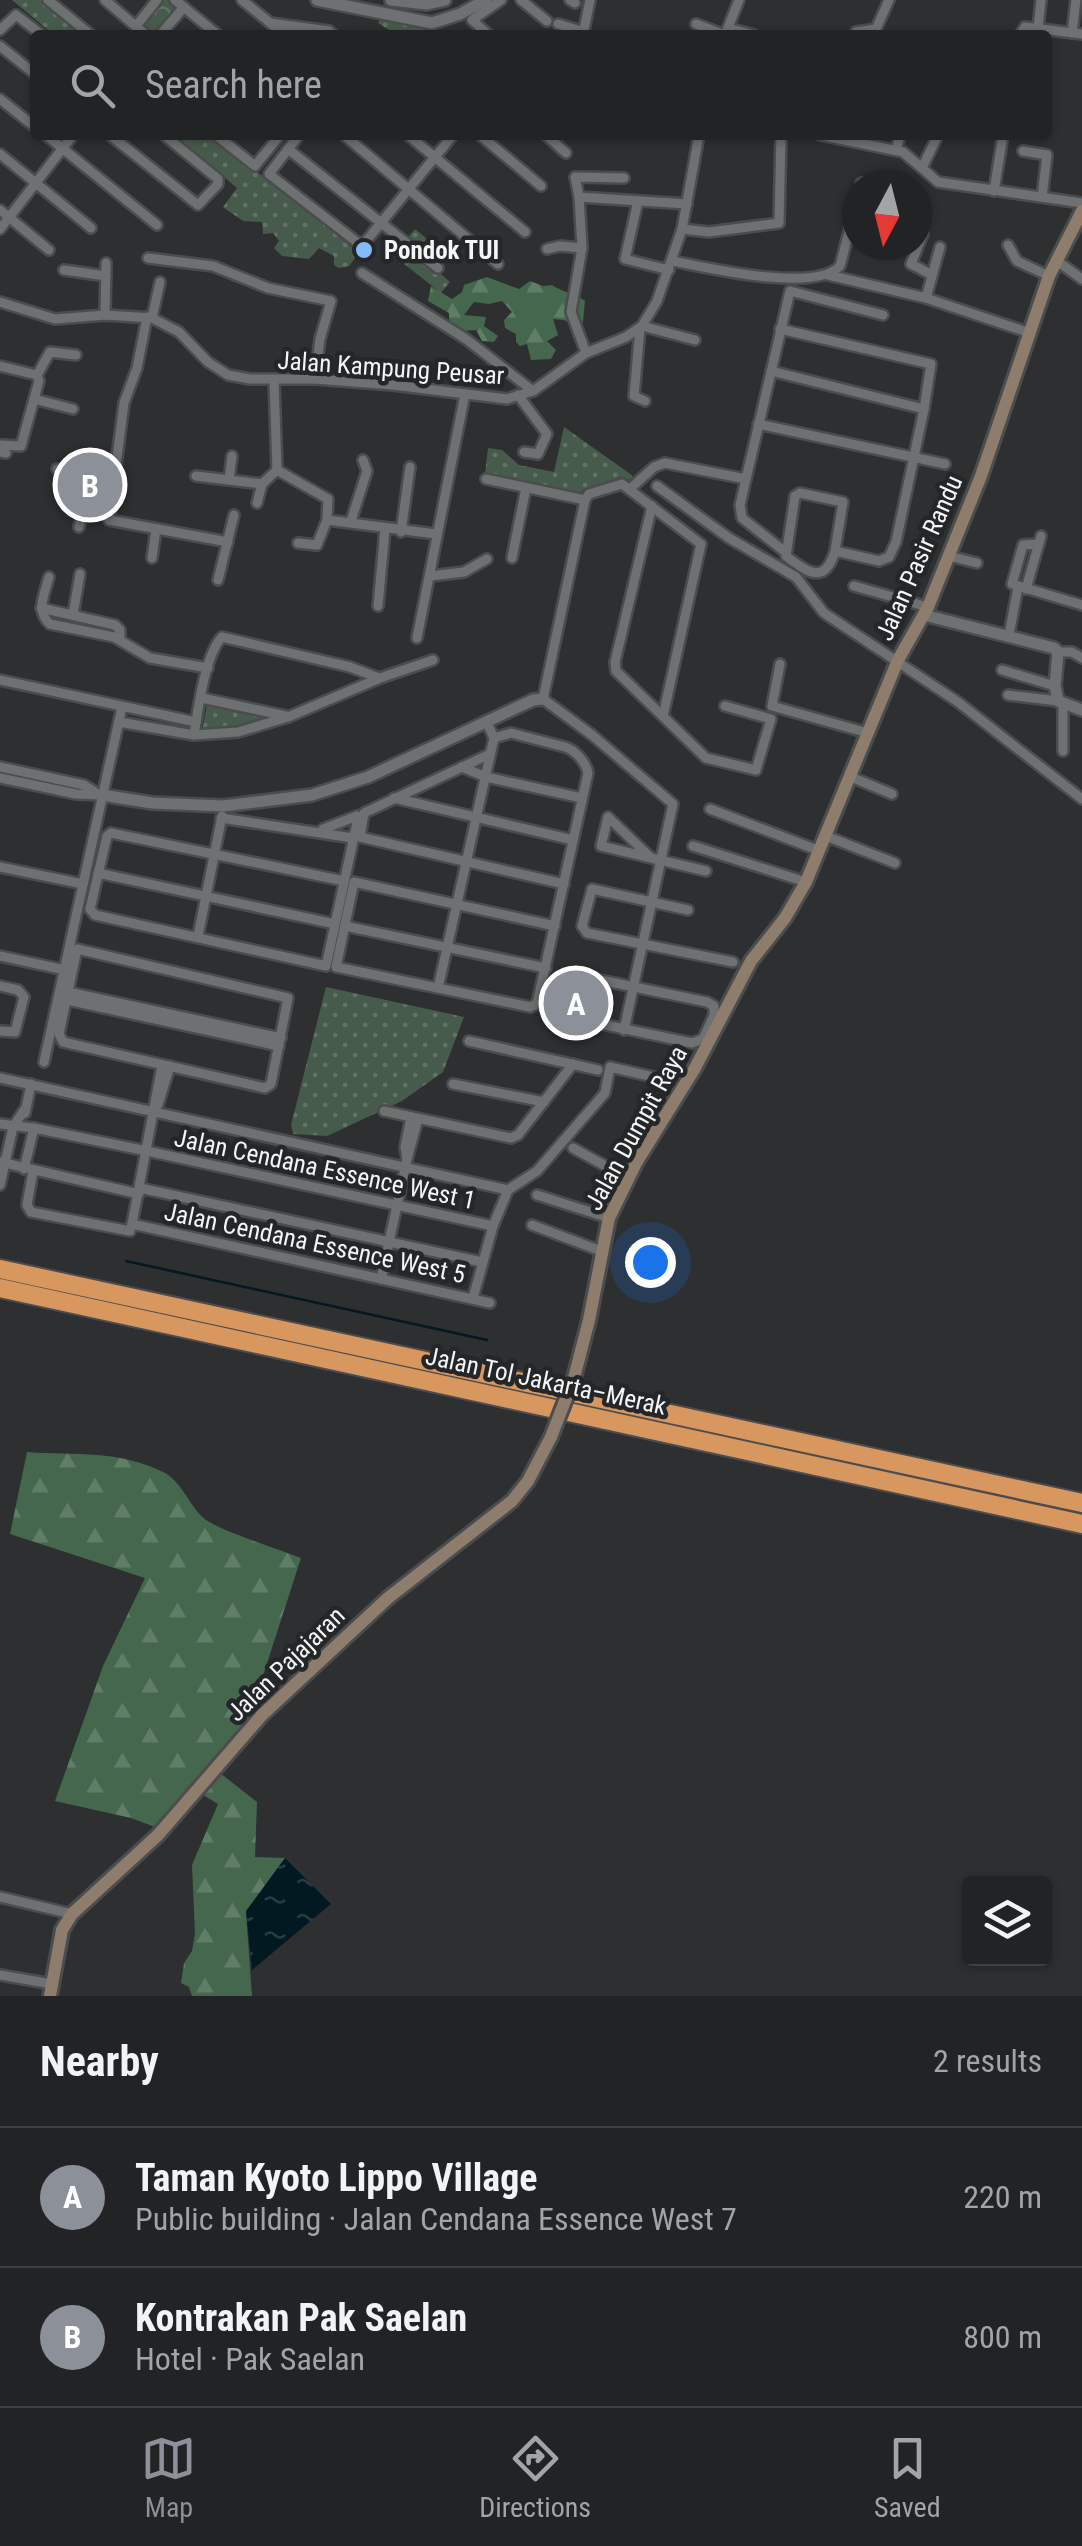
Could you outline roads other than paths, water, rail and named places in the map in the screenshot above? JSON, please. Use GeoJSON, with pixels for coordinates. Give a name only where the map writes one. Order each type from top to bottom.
{"type":"FeatureCollection","features":[{"type":"Feature","properties":{"kind":"highway","name":"Jalan Tol Jakarta–Merak"},"geometry":{"type":"LineString","coordinates":[[0,1269],[1082,1503]]}},
{"type":"Feature","properties":{"kind":"highway","name":"Jalan Tol Jakarta–Merak"},"geometry":{"type":"LineString","coordinates":[[0,1288],[1082,1524]]}},
{"type":"Feature","properties":{"kind":"main road","name":"Jalan Pasir Randu"},"geometry":{"type":"LineString","coordinates":[[785,918],[820,851],[898,660],[926,611],[981,476],[1048,276],[1082,211]]}},
{"type":"Feature","properties":{"kind":"main road","name":"Jalan Dumpit Raya"},"geometry":{"type":"LineString","coordinates":[[574,1378],[595,1323],[601,1251],[609,1218],[751,961],[785,918]]}},
{"type":"Feature","properties":{"kind":"main road","name":"Jalan Pajajaran"},"geometry":{"type":"LineString","coordinates":[[51,1990],[62,1930],[72,1914],[158,1835],[262,1715],[388,1598],[512,1501],[552,1437],[574,1378]]}},
{"type":"Feature","properties":{"kind":"street"},"geometry":{"type":"LineString","coordinates":[[48,0],[85,30]]}},
{"type":"Feature","properties":{"kind":"street"},"geometry":{"type":"LineString","coordinates":[[105,0],[140,30]]}},
{"type":"Feature","properties":{"kind":"street"},"geometry":{"type":"LineString","coordinates":[[136,26],[157,0]]}},
{"type":"Feature","properties":{"kind":"street"},"geometry":{"type":"LineString","coordinates":[[242,0],[279,30]]}},
{"type":"Feature","properties":{"kind":"street"},"geometry":{"type":"LineString","coordinates":[[318,0],[370,6],[434,29],[482,1]]}},
{"type":"Feature","properties":{"kind":"street"},"geometry":{"type":"LineString","coordinates":[[392,0],[426,4],[445,0]]}},
{"type":"Feature","properties":{"kind":"street"},"geometry":{"type":"LineString","coordinates":[[483,30],[472,21],[501,0]]}},
{"type":"Feature","properties":{"kind":"street"},"geometry":{"type":"LineString","coordinates":[[521,0],[547,21]]}},
{"type":"Feature","properties":{"kind":"street"},"geometry":{"type":"LineString","coordinates":[[584,30],[590,0]]}},
{"type":"Feature","properties":{"kind":"street"},"geometry":{"type":"LineString","coordinates":[[735,30],[728,28],[739,0]]}},
{"type":"Feature","properties":{"kind":"street"},"geometry":{"type":"LineString","coordinates":[[869,30],[876,29],[889,0]]}},
{"type":"Feature","properties":{"kind":"street"},"geometry":{"type":"LineString","coordinates":[[1038,28],[1041,0]]}},
{"type":"Feature","properties":{"kind":"street"},"geometry":{"type":"LineString","coordinates":[[1052,30],[1077,34],[1076,0]]}},
{"type":"Feature","properties":{"kind":"street"},"geometry":{"type":"LineString","coordinates":[[163,30],[179,4],[212,30]]}},
{"type":"Feature","properties":{"kind":"street"},"geometry":{"type":"LineString","coordinates":[[0,30],[16,16],[35,30]]}},
{"type":"Feature","properties":{"kind":"street"},"geometry":{"type":"LineString","coordinates":[[270,23],[307,30]]}},
{"type":"Feature","properties":{"kind":"street"},"geometry":{"type":"LineString","coordinates":[[558,24],[575,30]]}},
{"type":"Feature","properties":{"kind":"street"},"geometry":{"type":"LineString","coordinates":[[696,24],[712,30]]}},
{"type":"Feature","properties":{"kind":"street"},"geometry":{"type":"LineString","coordinates":[[1023,30],[1025,26],[1051,30]]}},
{"type":"Feature","properties":{"kind":"street"},"geometry":{"type":"LineString","coordinates":[[0,46],[30,70]]}},
{"type":"Feature","properties":{"kind":"street"},"geometry":{"type":"LineString","coordinates":[[0,99],[30,122]]}},
{"type":"Feature","properties":{"kind":"street"},"geometry":{"type":"LineString","coordinates":[[52,140],[157,226]]}},
{"type":"Feature","properties":{"kind":"street"},"geometry":{"type":"LineString","coordinates":[[0,229],[4,213],[69,140]]}},
{"type":"Feature","properties":{"kind":"street"},"geometry":{"type":"LineString","coordinates":[[116,140],[194,205],[201,204],[218,179],[170,140]]}},
{"type":"Feature","properties":{"kind":"street"},"geometry":{"type":"LineString","coordinates":[[222,140],[255,166],[273,140]]}},
{"type":"Feature","properties":{"kind":"street"},"geometry":{"type":"LineString","coordinates":[[295,140],[269,172],[362,246],[449,140]]}},
{"type":"Feature","properties":{"kind":"street"},"geometry":{"type":"LineString","coordinates":[[350,140],[498,264]]}},
{"type":"Feature","properties":{"kind":"street"},"geometry":{"type":"LineString","coordinates":[[414,140],[525,232]]}},
{"type":"Feature","properties":{"kind":"street"},"geometry":{"type":"LineString","coordinates":[[486,140],[541,186]]}},
{"type":"Feature","properties":{"kind":"street"},"geometry":{"type":"LineString","coordinates":[[552,140],[566,153]]}},
{"type":"Feature","properties":{"kind":"street"},"geometry":{"type":"LineString","coordinates":[[645,402],[634,396],[641,327],[671,265],[682,229],[698,140]]}},
{"type":"Feature","properties":{"kind":"street"},"geometry":{"type":"LineString","coordinates":[[682,229],[709,232],[779,224],[780,140]]}},
{"type":"Feature","properties":{"kind":"street"},"geometry":{"type":"LineString","coordinates":[[845,140],[896,150],[938,182],[1082,203]]}},
{"type":"Feature","properties":{"kind":"street"},"geometry":{"type":"LineString","coordinates":[[896,150],[899,140]]}},
{"type":"Feature","properties":{"kind":"street"},"geometry":{"type":"LineString","coordinates":[[922,168],[936,140]]}},
{"type":"Feature","properties":{"kind":"street"},"geometry":{"type":"LineString","coordinates":[[994,190],[1002,140]]}},
{"type":"Feature","properties":{"kind":"street"},"geometry":{"type":"LineString","coordinates":[[288,149],[438,268]]}},
{"type":"Feature","properties":{"kind":"street"},"geometry":{"type":"LineString","coordinates":[[1023,152],[1047,155],[1042,197]]}},
{"type":"Feature","properties":{"kind":"street"},"geometry":{"type":"LineString","coordinates":[[0,154],[91,228]]}},
{"type":"Feature","properties":{"kind":"street"},"geometry":{"type":"LineString","coordinates":[[586,353],[572,312],[582,248],[574,177],[624,178]]}},
{"type":"Feature","properties":{"kind":"street"},"geometry":{"type":"LineString","coordinates":[[579,197],[687,204]]}},
{"type":"Feature","properties":{"kind":"street"},"geometry":{"type":"LineString","coordinates":[[638,202],[625,259],[793,280],[827,275],[926,298],[1027,332]]}},
{"type":"Feature","properties":{"kind":"street"},"geometry":{"type":"LineString","coordinates":[[4,213],[49,250]]}},
{"type":"Feature","properties":{"kind":"street"},"geometry":{"type":"LineString","coordinates":[[1008,245],[1017,261],[1048,276]]}},
{"type":"Feature","properties":{"kind":"street"},"geometry":{"type":"LineString","coordinates":[[926,298],[940,247]]}},
{"type":"Feature","properties":{"kind":"street"},"geometry":{"type":"LineString","coordinates":[[547,249],[582,248]]}},
{"type":"Feature","properties":{"kind":"street"},"geometry":{"type":"LineString","coordinates":[[148,258],[213,266],[268,288],[332,301],[320,339],[315,380]]}},
{"type":"Feature","properties":{"kind":"street"},"geometry":{"type":"LineString","coordinates":[[827,275],[840,266],[842,259]]}},
{"type":"Feature","properties":{"kind":"street"},"geometry":{"type":"LineString","coordinates":[[911,260],[911,264],[932,275]]}},
{"type":"Feature","properties":{"kind":"street"},"geometry":{"type":"LineString","coordinates":[[1056,261],[1082,279]]}},
{"type":"Feature","properties":{"kind":"street"},"geometry":{"type":"LineString","coordinates":[[105,314],[106,262]]}},
{"type":"Feature","properties":{"kind":"street"},"geometry":{"type":"LineString","coordinates":[[64,270],[106,276]]}},
{"type":"Feature","properties":{"kind":"street"},"geometry":{"type":"LineString","coordinates":[[362,273],[466,339],[533,391]]}},
{"type":"Feature","properties":{"kind":"street"},"geometry":{"type":"LineString","coordinates":[[160,282],[124,403],[110,520],[228,542]]}},
{"type":"Feature","properties":{"kind":"street"},"geometry":{"type":"LineString","coordinates":[[784,551],[795,496],[800,493],[843,502],[832,564],[823,574],[809,572],[788,559],[784,551],[742,518],[740,505],[790,291],[883,316]]}},
{"type":"Feature","properties":{"kind":"street","name":"Jalan Kampung Peusar"},"geometry":{"type":"LineString","coordinates":[[0,302],[54,319],[105,314],[150,318],[179,332],[218,371],[250,380],[315,380],[498,399],[533,391],[586,353],[641,327]]}},
{"type":"Feature","properties":{"kind":"street"},"geometry":{"type":"LineString","coordinates":[[641,327],[695,340]]}},
{"type":"Feature","properties":{"kind":"street"},"geometry":{"type":"LineString","coordinates":[[780,329],[931,364],[914,459],[889,558],[879,561],[835,551]]}},
{"type":"Feature","properties":{"kind":"street"},"geometry":{"type":"LineString","coordinates":[[2,450],[21,446],[39,382],[37,376],[50,352],[76,356]]}},
{"type":"Feature","properties":{"kind":"street"},"geometry":{"type":"LineString","coordinates":[[0,366],[37,376]]}},
{"type":"Feature","properties":{"kind":"street"},"geometry":{"type":"LineString","coordinates":[[771,371],[924,410]]}},
{"type":"Feature","properties":{"kind":"street"},"geometry":{"type":"LineString","coordinates":[[256,502],[262,484],[277,470],[274,380]]}},
{"type":"Feature","properties":{"kind":"street"},"geometry":{"type":"LineString","coordinates":[[417,638],[465,394]]}},
{"type":"Feature","properties":{"kind":"street"},"geometry":{"type":"LineString","coordinates":[[518,395],[547,434],[538,454],[524,452]]}},
{"type":"Feature","properties":{"kind":"street"},"geometry":{"type":"LineString","coordinates":[[34,399],[73,409]]}},
{"type":"Feature","properties":{"kind":"street"},"geometry":{"type":"LineString","coordinates":[[758,424],[945,464]]}},
{"type":"Feature","properties":{"kind":"street"},"geometry":{"type":"LineString","coordinates":[[229,480],[232,456]]}},
{"type":"Feature","properties":{"kind":"street"},"geometry":{"type":"LineString","coordinates":[[351,521],[367,471],[363,460]]}},
{"type":"Feature","properties":{"kind":"street"},"geometry":{"type":"LineString","coordinates":[[634,486],[654,467],[665,463],[746,479]]}},
{"type":"Feature","properties":{"kind":"street"},"geometry":{"type":"LineString","coordinates":[[401,532],[410,467]]}},
{"type":"Feature","properties":{"kind":"street"},"geometry":{"type":"LineString","coordinates":[[57,469],[75,473],[74,489],[113,502]]}},
{"type":"Feature","properties":{"kind":"street"},"geometry":{"type":"LineString","coordinates":[[277,470],[329,500],[327,520],[317,545],[298,543]]}},
{"type":"Feature","properties":{"kind":"street"},"geometry":{"type":"LineString","coordinates":[[196,476],[262,484]]}},
{"type":"Feature","properties":{"kind":"street"},"geometry":{"type":"LineString","coordinates":[[486,479],[585,500]]}},
{"type":"Feature","properties":{"kind":"street"},"geometry":{"type":"LineString","coordinates":[[544,699],[585,500],[589,494],[622,484],[634,486],[652,506],[698,539],[701,548],[664,716]]}},
{"type":"Feature","properties":{"kind":"street"},"geometry":{"type":"LineString","coordinates":[[657,486],[729,538],[796,576],[824,614],[958,702],[1082,799]]}},
{"type":"Feature","properties":{"kind":"street"},"geometry":{"type":"LineString","coordinates":[[512,558],[526,488]]}},
{"type":"Feature","properties":{"kind":"street"},"geometry":{"type":"LineString","coordinates":[[79,528],[87,494]]}},
{"type":"Feature","properties":{"kind":"street"},"geometry":{"type":"LineString","coordinates":[[652,506],[614,666],[706,758],[756,770],[771,719],[725,706]]}},
{"type":"Feature","properties":{"kind":"street"},"geometry":{"type":"LineString","coordinates":[[218,580],[234,514]]}},
{"type":"Feature","properties":{"kind":"street"},"geometry":{"type":"LineString","coordinates":[[327,520],[436,534]]}},
{"type":"Feature","properties":{"kind":"street"},"geometry":{"type":"LineString","coordinates":[[152,558],[156,529]]}},
{"type":"Feature","properties":{"kind":"street"},"geometry":{"type":"LineString","coordinates":[[378,606],[384,529]]}},
{"type":"Feature","properties":{"kind":"street"},"geometry":{"type":"LineString","coordinates":[[1009,635],[1022,588],[1040,540],[1022,545],[1011,581],[1022,588],[1082,605]]}},
{"type":"Feature","properties":{"kind":"street"},"geometry":{"type":"LineString","coordinates":[[949,556],[977,563]]}},
{"type":"Feature","properties":{"kind":"street"},"geometry":{"type":"LineString","coordinates":[[430,576],[464,572],[487,558]]}},
{"type":"Feature","properties":{"kind":"street"},"geometry":{"type":"LineString","coordinates":[[72,615],[80,574]]}},
{"type":"Feature","properties":{"kind":"street"},"geometry":{"type":"LineString","coordinates":[[49,576],[40,608],[50,624],[120,640],[150,658],[208,668]]}},
{"type":"Feature","properties":{"kind":"street"},"geometry":{"type":"LineString","coordinates":[[854,586],[1082,658]]}},
{"type":"Feature","properties":{"kind":"street"},"geometry":{"type":"LineString","coordinates":[[40,608],[115,625],[120,630],[120,640]]}},
{"type":"Feature","properties":{"kind":"street"},"geometry":{"type":"LineString","coordinates":[[194,735],[208,668],[222,637],[380,678]]}},
{"type":"Feature","properties":{"kind":"street"},"geometry":{"type":"LineString","coordinates":[[1058,652],[1055,686],[1061,702],[1063,750]]}},
{"type":"Feature","properties":{"kind":"street"},"geometry":{"type":"LineString","coordinates":[[119,722],[194,735],[238,732],[288,717],[433,660]]}},
{"type":"Feature","properties":{"kind":"street"},"geometry":{"type":"LineString","coordinates":[[780,664],[772,706],[868,733]]}},
{"type":"Feature","properties":{"kind":"street"},"geometry":{"type":"LineString","coordinates":[[1002,670],[1055,686]]}},
{"type":"Feature","properties":{"kind":"street"},"geometry":{"type":"LineString","coordinates":[[0,680],[196,722]]}},
{"type":"Feature","properties":{"kind":"street"},"geometry":{"type":"LineString","coordinates":[[1008,695],[1061,702],[1082,710]]}},
{"type":"Feature","properties":{"kind":"street"},"geometry":{"type":"LineString","coordinates":[[202,698],[288,717]]}},
{"type":"Feature","properties":{"kind":"street"},"geometry":{"type":"LineString","coordinates":[[222,812],[312,796],[355,782],[533,700],[552,702],[670,799],[673,811],[624,1030]]}},
{"type":"Feature","properties":{"kind":"street"},"geometry":{"type":"LineString","coordinates":[[44,1062],[122,708]]}},
{"type":"Feature","properties":{"kind":"street"},"geometry":{"type":"LineString","coordinates":[[438,988],[494,738],[486,721]]}},
{"type":"Feature","properties":{"kind":"street"},"geometry":{"type":"LineString","coordinates":[[320,830],[357,816],[344,881],[336,968],[532,1007],[538,1001],[546,968],[588,768],[572,749],[510,733],[494,738]]}},
{"type":"Feature","properties":{"kind":"street"},"geometry":{"type":"LineString","coordinates":[[490,754],[362,814],[359,834],[362,839],[564,884]]}},
{"type":"Feature","properties":{"kind":"street"},"geometry":{"type":"LineString","coordinates":[[0,767],[84,786],[100,794]]}},
{"type":"Feature","properties":{"kind":"street"},"geometry":{"type":"LineString","coordinates":[[462,767],[486,777],[582,798]]}},
{"type":"Feature","properties":{"kind":"street"},"geometry":{"type":"LineString","coordinates":[[851,777],[892,794]]}},
{"type":"Feature","properties":{"kind":"street"},"geometry":{"type":"LineString","coordinates":[[0,778],[76,794],[222,812],[353,838]]}},
{"type":"Feature","properties":{"kind":"street"},"geometry":{"type":"LineString","coordinates":[[394,798],[573,840]]}},
{"type":"Feature","properties":{"kind":"street"},"geometry":{"type":"LineString","coordinates":[[710,810],[820,851]]}},
{"type":"Feature","properties":{"kind":"street"},"geometry":{"type":"LineString","coordinates":[[198,936],[222,812]]}},
{"type":"Feature","properties":{"kind":"street"},"geometry":{"type":"LineString","coordinates":[[650,856],[608,817],[601,846],[706,870]]}},
{"type":"Feature","properties":{"kind":"street"},"geometry":{"type":"LineString","coordinates":[[344,881],[111,833],[106,836],[91,912],[326,966],[354,882],[555,926]]}},
{"type":"Feature","properties":{"kind":"street"},"geometry":{"type":"LineString","coordinates":[[826,836],[895,863]]}},
{"type":"Feature","properties":{"kind":"street"},"geometry":{"type":"LineString","coordinates":[[693,846],[806,882]]}},
{"type":"Feature","properties":{"kind":"street"},"geometry":{"type":"LineString","coordinates":[[0,866],[83,884]]}},
{"type":"Feature","properties":{"kind":"street"},"geometry":{"type":"LineString","coordinates":[[98,873],[546,968]]}},
{"type":"Feature","properties":{"kind":"street"},"geometry":{"type":"LineString","coordinates":[[688,910],[592,889],[582,926],[587,932],[733,962]]}},
{"type":"Feature","properties":{"kind":"street"},"geometry":{"type":"LineString","coordinates":[[81,949],[284,995],[289,1002],[280,1042],[269,1087],[62,1042],[59,1034],[76,953],[81,949]]}},
{"type":"Feature","properties":{"kind":"street"},"geometry":{"type":"LineString","coordinates":[[0,956],[65,970]]}},
{"type":"Feature","properties":{"kind":"street"},"geometry":{"type":"LineString","coordinates":[[576,976],[634,987],[714,1006],[714,1015],[702,1039],[697,1042],[624,1030],[566,1016],[572,978],[576,976]]}},
{"type":"Feature","properties":{"kind":"street"},"geometry":{"type":"LineString","coordinates":[[0,986],[18,990],[24,997],[15,1032],[0,1032]]}},
{"type":"Feature","properties":{"kind":"street"},"geometry":{"type":"LineString","coordinates":[[67,996],[280,1042]]}},
{"type":"Feature","properties":{"kind":"street"},"geometry":{"type":"LineString","coordinates":[[468,1041],[598,1070]]}},
{"type":"Feature","properties":{"kind":"street"},"geometry":{"type":"LineString","coordinates":[[384,1111],[511,1138],[518,1135],[573,1064]]}},
{"type":"Feature","properties":{"kind":"street"},"geometry":{"type":"LineString","coordinates":[[132,1224],[165,1066]]}},
{"type":"Feature","properties":{"kind":"street"},"geometry":{"type":"LineString","coordinates":[[472,1298],[508,1190],[537,1171],[605,1092],[610,1067],[658,1078]]}},
{"type":"Feature","properties":{"kind":"street"},"geometry":{"type":"LineString","coordinates":[[0,1078],[406,1163],[508,1190]]}},
{"type":"Feature","properties":{"kind":"street"},"geometry":{"type":"LineString","coordinates":[[0,1185],[2,1163],[32,1084]]}},
{"type":"Feature","properties":{"kind":"street"},"geometry":{"type":"LineString","coordinates":[[453,1084],[544,1102]]}},
{"type":"Feature","properties":{"kind":"street"},"geometry":{"type":"LineString","coordinates":[[25,1109],[30,1127],[28,1170]]}},
{"type":"Feature","properties":{"kind":"street"},"geometry":{"type":"LineString","coordinates":[[381,1279],[415,1118]]}},
{"type":"Feature","properties":{"kind":"street","name":"Jalan Cendana Essence West 1"},"geometry":{"type":"LineString","coordinates":[[0,1124],[147,1151],[494,1226]]}},
{"type":"Feature","properties":{"kind":"street"},"geometry":{"type":"LineString","coordinates":[[573,1148],[628,1179]]}},
{"type":"Feature","properties":{"kind":"street"},"geometry":{"type":"LineString","coordinates":[[2,1163],[482,1262]]}},
{"type":"Feature","properties":{"kind":"street","name":"Jalan Cendana Essence West 5"},"geometry":{"type":"LineString","coordinates":[[28,1170],[26,1205],[31,1212],[130,1231],[132,1224],[490,1303]]}},
{"type":"Feature","properties":{"kind":"street"},"geometry":{"type":"LineString","coordinates":[[538,1195],[609,1218]]}},
{"type":"Feature","properties":{"kind":"street"},"geometry":{"type":"LineString","coordinates":[[532,1225],[601,1251]]}},
{"type":"Feature","properties":{"kind":"street"},"geometry":{"type":"LineString","coordinates":[[0,1896],[72,1914]]}},
{"type":"Feature","properties":{"kind":"street"},"geometry":{"type":"LineString","coordinates":[[0,1975],[51,1990]]}},
{"type":"Feature","properties":{"kind":"water"},"geometry":{"type":"Polygon","coordinates":[[[285,1858],[331,1904],[252,1970],[246,1911],[285,1858]]]}},
{"type":"Feature","properties":{"kind":"waterway"},"geometry":{"type":"LineString","coordinates":[[126,1261],[487,1340]]}},
{"type":"Feature","properties":{"kind":"place","name":"Pondok TUI"},"geometry":{"type":"Point","coordinates":[364,250]}},
{"type":"Feature","properties":{"kind":"place","name":"Kontrakan Pak Saelan"},"geometry":{"type":"Point","coordinates":[90,485]}},
{"type":"Feature","properties":{"kind":"place","name":"Taman Kyoto Lippo Village"},"geometry":{"type":"Point","coordinates":[576,1003]}}]}
